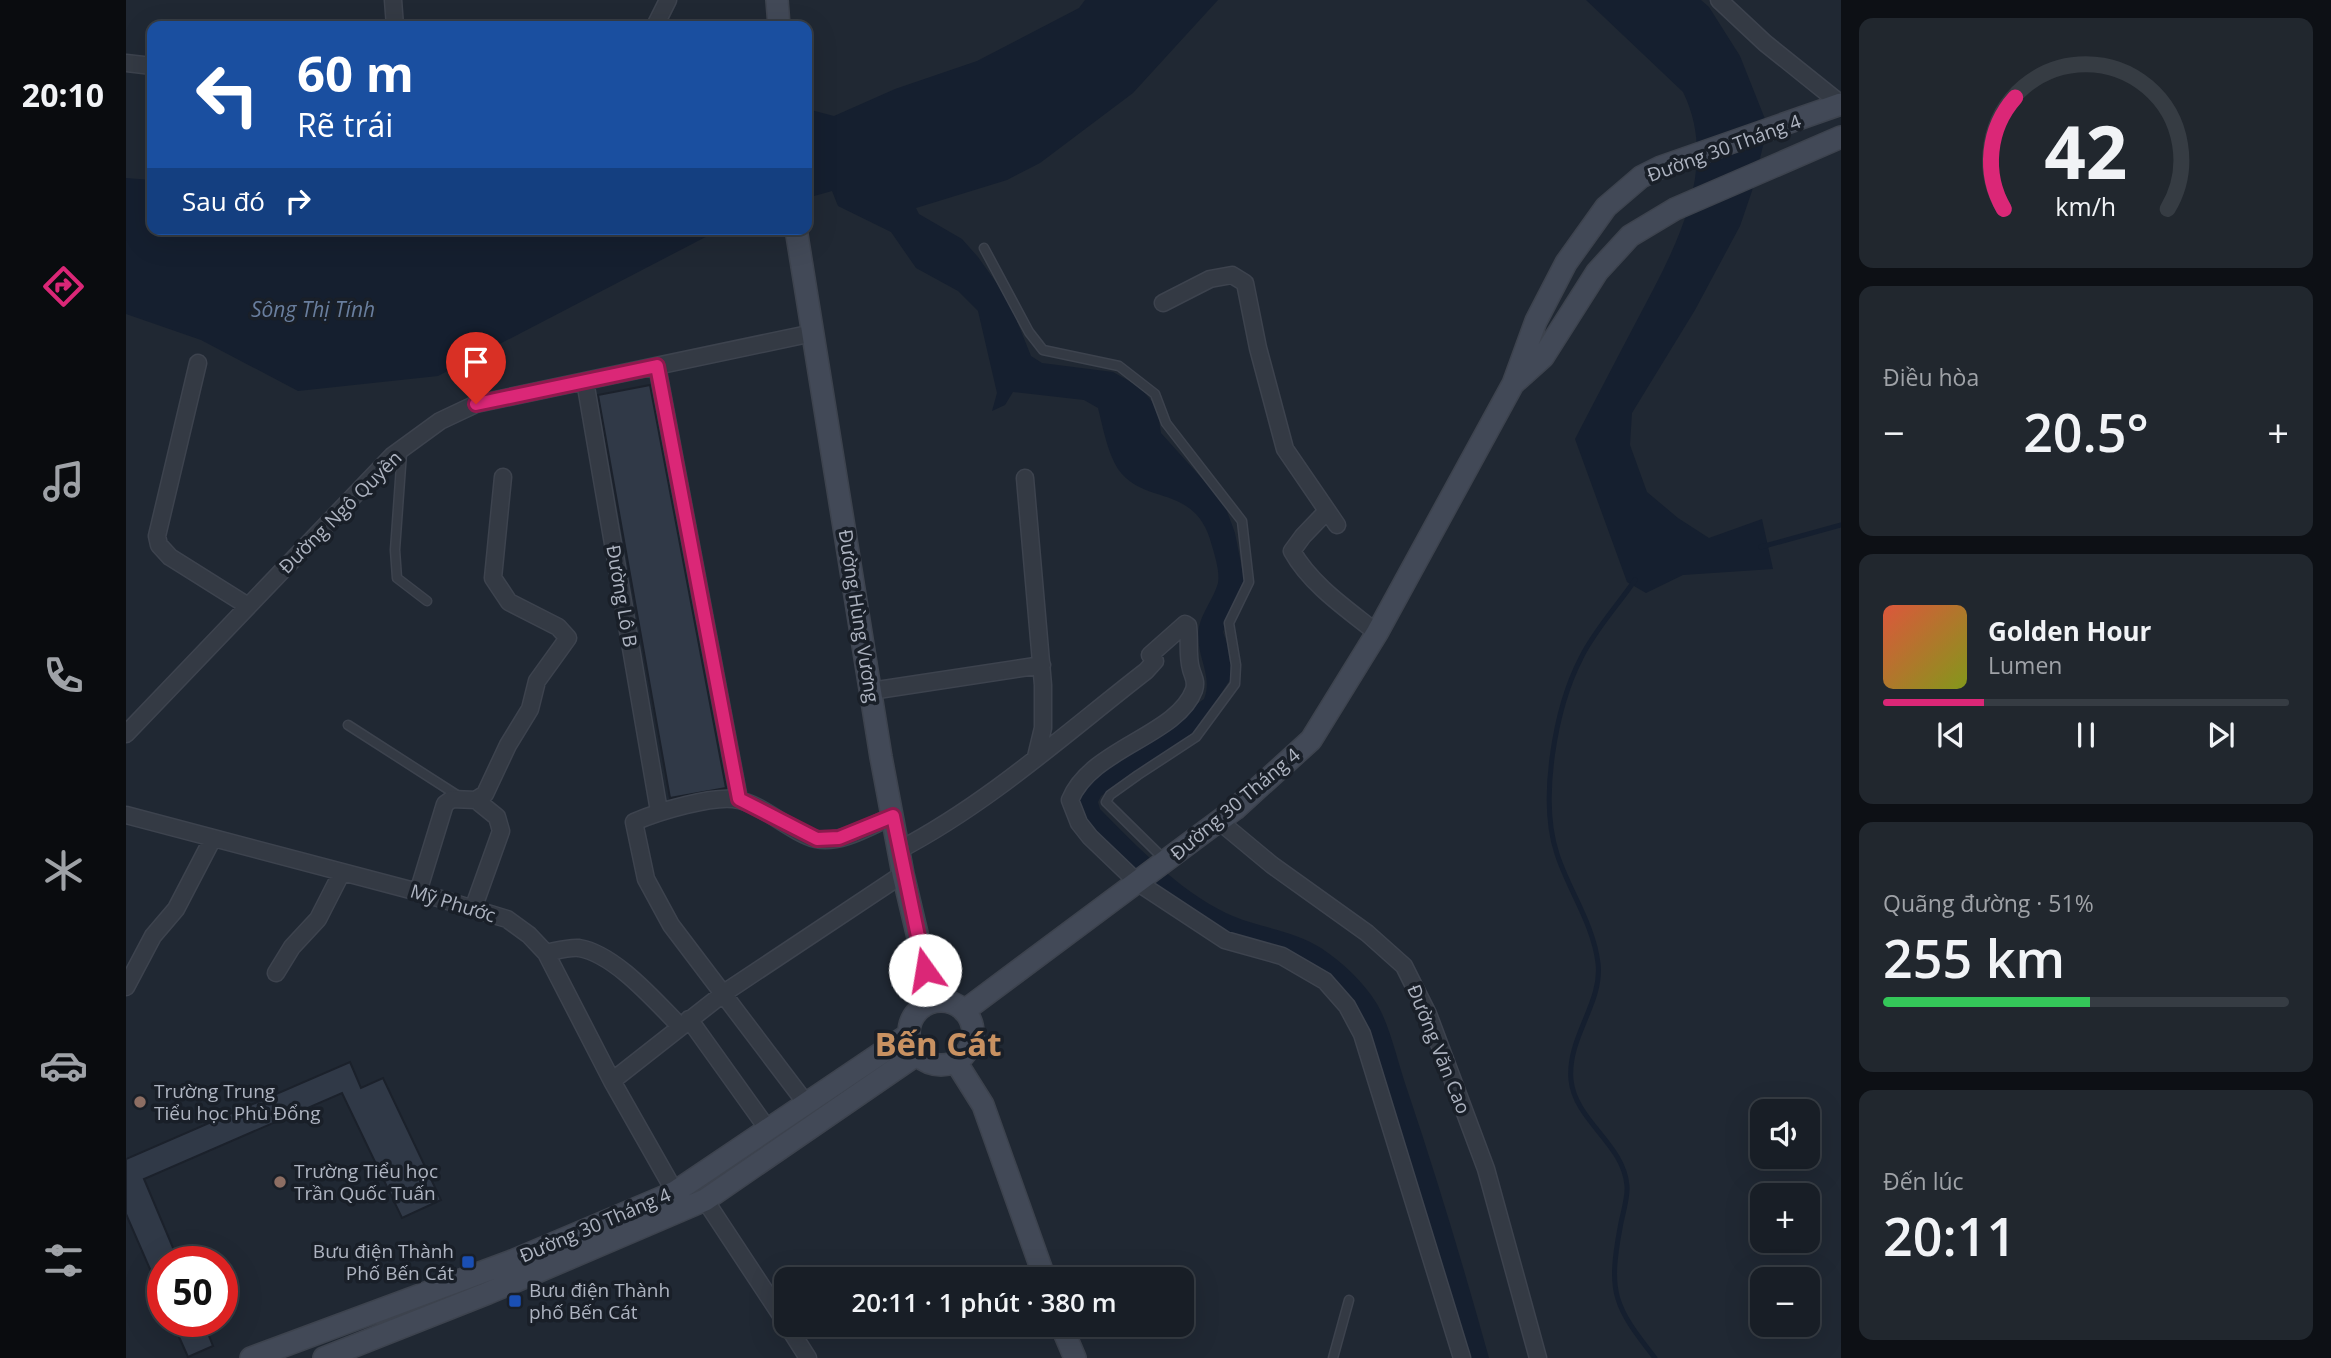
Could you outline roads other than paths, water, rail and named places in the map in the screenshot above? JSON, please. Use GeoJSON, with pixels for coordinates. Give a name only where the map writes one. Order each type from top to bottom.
{"type":"FeatureCollection","features":[{"type":"Feature","properties":{"kind":"main road"},"geometry":{"type":"LineString","coordinates":[[777,0],[779,21]]}},
{"type":"Feature","properties":{"kind":"main road","name":"Đường 30 Tháng 4"},"geometry":{"type":"LineString","coordinates":[[964,1010],[1219,821],[1311,740],[1377,633],[1513,384],[1536,321],[1566,263],[1606,207],[1641,177],[1672,163],[1841,104]]}},
{"type":"Feature","properties":{"kind":"main road","name":"Đường 30 Tháng 4"},"geometry":{"type":"LineString","coordinates":[[1513,384],[1543,357],[1584,292],[1613,253],[1637,230],[1675,209],[1841,137]]}},
{"type":"Feature","properties":{"kind":"main road","name":"Đường Hùng Vương"},"geometry":{"type":"LineString","coordinates":[[796,237],[870,691],[903,874],[933,1002]]}},
{"type":"Feature","properties":{"kind":"main road"},"geometry":{"type":"LineString","coordinates":[[933,1002],[955,1004],[964,1010],[970,1018],[973,1038],[970,1048],[956,1062],[935,1066],[916,1055],[908,1035],[915,1013],[933,1002]]}},
{"type":"Feature","properties":{"kind":"main road","name":"Đường 30 Tháng 4"},"geometry":{"type":"LineString","coordinates":[[251,1358],[515,1270],[705,1200],[872,1072],[908,1035]]}},
{"type":"Feature","properties":{"kind":"main road","name":"Đường 30 Tháng 4"},"geometry":{"type":"LineString","coordinates":[[324,1358],[515,1270],[675,1192],[805,1102],[916,1055]]}},
{"type":"Feature","properties":{"kind":"main road"},"geometry":{"type":"LineString","coordinates":[[956,1062],[983,1105],[1041,1267]]}},
{"type":"Feature","properties":{"kind":"main road"},"geometry":{"type":"LineString","coordinates":[[675,1192],[705,1200]]}},
{"type":"Feature","properties":{"kind":"main road"},"geometry":{"type":"LineString","coordinates":[[1066,1337],[1075,1358]]}},
{"type":"Feature","properties":{"kind":"street"},"geometry":{"type":"LineString","coordinates":[[393,0],[395,21]]}},
{"type":"Feature","properties":{"kind":"street"},"geometry":{"type":"LineString","coordinates":[[658,21],[668,0]]}},
{"type":"Feature","properties":{"kind":"street"},"geometry":{"type":"LineString","coordinates":[[1719,0],[1765,43],[1841,104]]}},
{"type":"Feature","properties":{"kind":"street"},"geometry":{"type":"LineString","coordinates":[[126,63],[147,65]]}},
{"type":"Feature","properties":{"kind":"street"},"geometry":{"type":"LineString","coordinates":[[1163,303],[1210,279],[1232,275],[1245,283],[1258,348],[1285,449],[1337,525]]}},
{"type":"Feature","properties":{"kind":"street","name":"Đường Ngô Quyền"},"geometry":{"type":"LineString","coordinates":[[126,734],[392,456],[440,421],[476,404],[813,334]]}},
{"type":"Feature","properties":{"kind":"street"},"geometry":{"type":"LineString","coordinates":[[198,363],[157,536],[159,545],[170,557],[248,606]]}},
{"type":"Feature","properties":{"kind":"street"},"geometry":{"type":"LineString","coordinates":[[657,366],[739,799]]}},
{"type":"Feature","properties":{"kind":"street","name":"Đường Lô B"},"geometry":{"type":"LineString","coordinates":[[585,381],[659,811]]}},
{"type":"Feature","properties":{"kind":"street"},"geometry":{"type":"LineString","coordinates":[[418,892],[441,812],[448,800],[470,800],[485,794],[508,745],[530,709],[537,681],[568,638],[558,627],[509,603],[493,578],[503,477]]}},
{"type":"Feature","properties":{"kind":"street"},"geometry":{"type":"LineString","coordinates":[[1025,478],[1042,665],[1043,728],[1036,757]]}},
{"type":"Feature","properties":{"kind":"street"},"geometry":{"type":"LineString","coordinates":[[1327,511],[1292,551],[1299,563],[1328,594],[1377,633]]}},
{"type":"Feature","properties":{"kind":"street"},"geometry":{"type":"LineString","coordinates":[[899,850],[939,829],[1036,757],[1146,671],[1155,661],[1150,655],[1185,624],[1188,626],[1191,671],[1195,680],[1193,691],[1180,709],[1157,728],[1086,774],[1070,800],[1079,823],[1090,837],[1138,881],[1225,940],[1282,956],[1325,981],[1356,1020],[1462,1358]]}},
{"type":"Feature","properties":{"kind":"street"},"geometry":{"type":"LineString","coordinates":[[870,691],[1042,665]]}},
{"type":"Feature","properties":{"kind":"street"},"geometry":{"type":"LineString","coordinates":[[805,1102],[671,925],[646,879],[635,822],[659,811],[739,799],[817,839],[839,838],[893,816]]}},
{"type":"Feature","properties":{"kind":"street"},"geometry":{"type":"LineString","coordinates":[[470,800],[497,817],[501,831],[473,909]]}},
{"type":"Feature","properties":{"kind":"street","name":"Mỹ Phước"},"geometry":{"type":"LineString","coordinates":[[126,816],[418,892],[507,919],[529,934],[546,953],[612,1081],[675,1192]]}},
{"type":"Feature","properties":{"kind":"street","name":"Đường Văn Cao"},"geometry":{"type":"LineString","coordinates":[[1219,821],[1272,865],[1367,933],[1404,966],[1428,1014],[1486,1169],[1538,1358]]}},
{"type":"Feature","properties":{"kind":"street"},"geometry":{"type":"LineString","coordinates":[[126,987],[153,936],[176,909],[213,838]]}},
{"type":"Feature","properties":{"kind":"street"},"geometry":{"type":"LineString","coordinates":[[276,973],[292,947],[318,919],[342,872]]}},
{"type":"Feature","properties":{"kind":"street"},"geometry":{"type":"LineString","coordinates":[[612,1081],[724,993],[903,874]]}},
{"type":"Feature","properties":{"kind":"street"},"geometry":{"type":"LineString","coordinates":[[546,953],[577,948],[601,956],[685,1022],[767,1128]]}},
{"type":"Feature","properties":{"kind":"street"},"geometry":{"type":"LineString","coordinates":[[705,1200],[774,1306]]}},
{"type":"Feature","properties":{"kind":"street"},"geometry":{"type":"LineString","coordinates":[[794,1337],[808,1358]]}},
{"type":"Feature","properties":{"kind":"lane"},"geometry":{"type":"LineString","coordinates":[[984,248],[1029,332],[1043,350],[1119,366],[1155,394],[1166,423],[1242,521],[1250,582],[1229,623],[1236,665],[1235,684],[1196,737],[1129,782],[1106,802],[1164,862]]}},
{"type":"Feature","properties":{"kind":"lane"},"geometry":{"type":"LineString","coordinates":[[402,449],[395,550],[397,578],[427,601]]}},
{"type":"Feature","properties":{"kind":"lane"},"geometry":{"type":"LineString","coordinates":[[348,725],[470,800]]}},
{"type":"Feature","properties":{"kind":"lane"},"geometry":{"type":"LineString","coordinates":[[1333,1358],[1349,1300]]}},
{"type":"Feature","properties":{"kind":"water"},"geometry":{"type":"Polygon","coordinates":[[[1085,0],[1218,0],[1133,93],[1040,163],[1007,180],[916,208],[919,214],[962,239],[978,257],[1015,316],[1031,356],[1042,363],[1113,372],[1140,387],[1157,408],[1161,433],[1224,503],[1235,533],[1245,584],[1223,632],[1229,649],[1231,678],[1194,732],[1101,796],[1098,802],[1100,809],[1159,866],[1191,892],[1226,913],[1298,937],[1321,948],[1352,973],[1371,996],[1382,1013],[1394,1045],[1489,1358],[1466,1358],[1345,997],[1236,940],[1164,896],[1089,827],[1079,802],[1083,789],[1094,777],[1204,699],[1207,681],[1199,646],[1199,627],[1218,583],[1218,569],[1204,526],[1194,512],[1182,504],[1129,481],[1118,469],[1111,455],[1098,408],[1084,400],[1013,392],[1005,405],[992,411],[997,393],[978,311],[958,291],[916,268],[891,232],[838,206],[832,191],[812,197],[812,110],[834,116],[895,89],[977,61],[1079,8],[1085,0]]]}},
{"type":"Feature","properties":{"kind":"water"},"geometry":{"type":"Polygon","coordinates":[[[1586,0],[1701,0],[1709,7],[1740,56],[1765,119],[1763,146],[1740,226],[1695,310],[1632,413],[1630,445],[1647,492],[1678,518],[1709,538],[1762,519],[1773,569],[1683,575],[1646,593],[1627,582],[1575,439],[1676,241],[1687,212],[1697,152],[1694,122],[1683,92],[1586,0]]]}},
{"type":"Feature","properties":{"kind":"water","name":"Sông Thị Tính"},"geometry":{"type":"Polygon","coordinates":[[[126,178],[147,180],[147,235],[709,235],[438,376],[298,391],[201,340],[126,314],[126,178]]]}},
{"type":"Feature","properties":{"kind":"waterway"},"geometry":{"type":"LineString","coordinates":[[1761,547],[1841,525]]}},
{"type":"Feature","properties":{"kind":"waterway"},"geometry":{"type":"LineString","coordinates":[[1635,580],[1593,638],[1572,679],[1552,754],[1549,808],[1557,854],[1591,934],[1598,963],[1595,992],[1574,1049],[1571,1080],[1574,1095],[1581,1108],[1618,1157],[1624,1171],[1627,1191],[1616,1250],[1615,1284],[1623,1311],[1655,1358]]}},
{"type":"Feature","properties":{"kind":"place","name":"Trường Trung Tiểu học Phù Đổng"},"geometry":{"type":"Point","coordinates":[140,1102]}},
{"type":"Feature","properties":{"kind":"place","name":"Trường Tiểu học Trần Quốc Tuấn"},"geometry":{"type":"Point","coordinates":[280,1182]}},
{"type":"Feature","properties":{"kind":"place","name":"Bưu điện Thành Phố Bến Cát"},"geometry":{"type":"Point","coordinates":[468,1262]}},
{"type":"Feature","properties":{"kind":"place","name":"Bưu điện Thành phố Bến Cát"},"geometry":{"type":"Point","coordinates":[515,1301]}},
{"type":"Feature","properties":{"kind":"district","name":"Bến Cát"},"geometry":{"type":"Point","coordinates":[938,1043]}}]}
